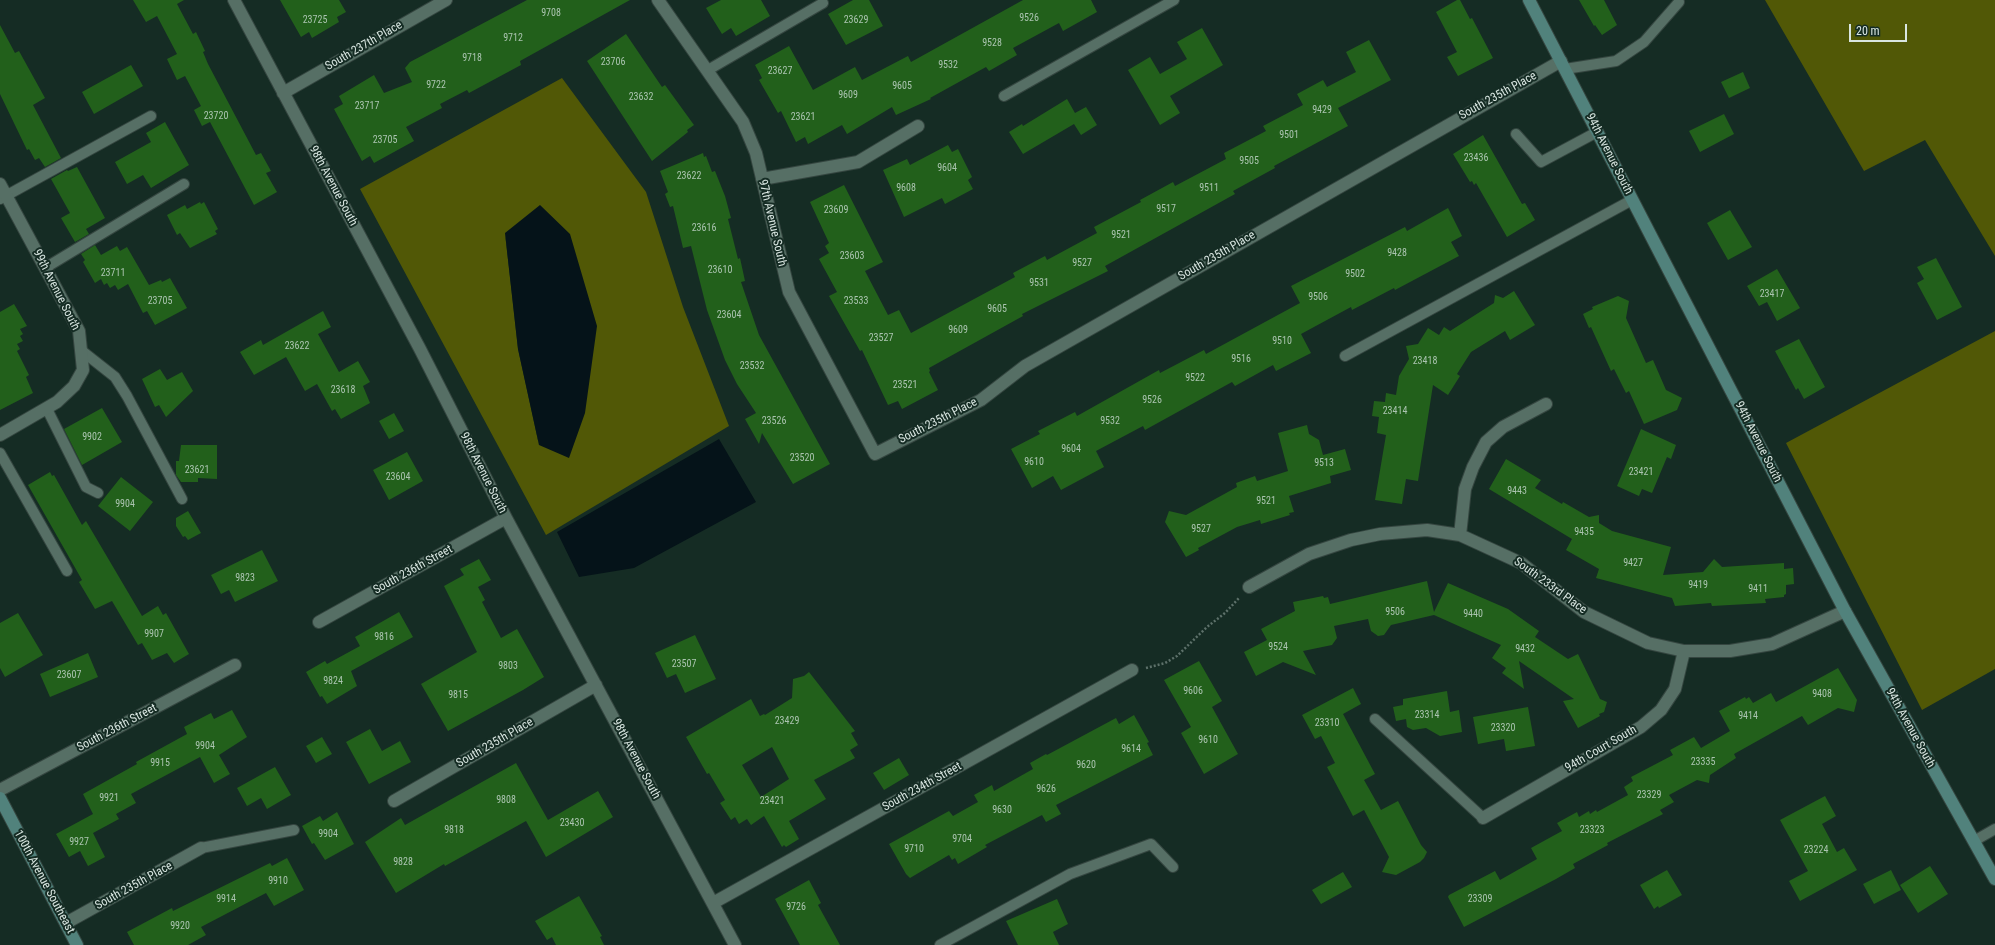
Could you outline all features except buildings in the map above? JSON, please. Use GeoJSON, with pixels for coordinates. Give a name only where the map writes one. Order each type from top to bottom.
{"type":"FeatureCollection","features":[{"type":"Feature","properties":{"kind":"street","name":"98th Avenue South"},"geometry":{"type":"LineString","coordinates":[[234,0],[420,349],[506,518],[735,945]]}},
{"type":"Feature","properties":{"kind":"street","name":"South 237th Place"},"geometry":{"type":"LineString","coordinates":[[283,93],[446,0]]}},
{"type":"Feature","properties":{"kind":"street","name":"97th Avenue South"},"geometry":{"type":"LineString","coordinates":[[658,0],[743,122],[756,153],[789,292],[875,454]]}},
{"type":"Feature","properties":{"kind":"street","name":"94th Avenue South"},"geometry":{"type":"LineString","coordinates":[[1529,0],[1845,611],[1995,879]]}},
{"type":"Feature","properties":{"kind":"street","name":"South 235th Place"},"geometry":{"type":"LineString","coordinates":[[875,454],[981,400],[1025,366],[1563,65]]}},
{"type":"Feature","properties":{"kind":"street"},"geometry":{"type":"LineString","coordinates":[[762,179],[858,162],[918,126]]}},
{"type":"Feature","properties":{"kind":"street","name":"99th Avenue South"},"geometry":{"type":"LineString","coordinates":[[0,184],[3,197],[45,268],[79,331],[83,370],[74,386],[47,409],[0,434]]}},
{"type":"Feature","properties":{"kind":"street"},"geometry":{"type":"LineString","coordinates":[[1460,535],[1465,490],[1473,467],[1486,442],[1504,427],[1546,404]]}},
{"type":"Feature","properties":{"kind":"street","name":"South 236th Street"},"geometry":{"type":"LineString","coordinates":[[319,622],[506,518]]}},
{"type":"Feature","properties":{"kind":"street","name":"South 233rd Place"},"geometry":{"type":"LineString","coordinates":[[1249,587],[1309,554],[1350,540],[1380,534],[1427,530],[1460,535],[1521,563],[1584,612],[1648,643],[1684,651],[1730,650],[1772,644],[1845,611]]}},
{"type":"Feature","properties":{"kind":"street","name":"94th Court South"},"geometry":{"type":"LineString","coordinates":[[1483,818],[1641,727],[1661,710],[1675,689],[1684,651]]}},
{"type":"Feature","properties":{"kind":"street","name":"South 236th Street"},"geometry":{"type":"LineString","coordinates":[[0,790],[235,665]]}},
{"type":"Feature","properties":{"kind":"street","name":"South 234th Street"},"geometry":{"type":"LineString","coordinates":[[712,903],[1132,670]]}},
{"type":"Feature","properties":{"kind":"street","name":"South 235th Place"},"geometry":{"type":"LineString","coordinates":[[394,801],[596,685]]}},
{"type":"Feature","properties":{"kind":"street","name":"100th Avenue Southeast"},"geometry":{"type":"LineString","coordinates":[[1,802],[77,945]]}},
{"type":"Feature","properties":{"kind":"street","name":"South 235th Place"},"geometry":{"type":"LineString","coordinates":[[66,923],[201,848]]}},
{"type":"Feature","properties":{"kind":"lane"},"geometry":{"type":"LineString","coordinates":[[1004,96],[1174,0]]}},
{"type":"Feature","properties":{"kind":"lane"},"geometry":{"type":"LineString","coordinates":[[1563,65],[1616,61],[1644,42],[1679,2]]}},
{"type":"Feature","properties":{"kind":"lane"},"geometry":{"type":"LineString","coordinates":[[708,70],[823,3]]}},
{"type":"Feature","properties":{"kind":"lane"},"geometry":{"type":"LineString","coordinates":[[3,197],[151,116]]}},
{"type":"Feature","properties":{"kind":"lane"},"geometry":{"type":"LineString","coordinates":[[1516,134],[1541,162],[1597,132]]}},
{"type":"Feature","properties":{"kind":"lane"},"geometry":{"type":"LineString","coordinates":[[45,268],[184,184]]}},
{"type":"Feature","properties":{"kind":"lane"},"geometry":{"type":"LineString","coordinates":[[1345,356],[1632,200]]}},
{"type":"Feature","properties":{"kind":"lane"},"geometry":{"type":"LineString","coordinates":[[82,351],[115,377],[182,499]]}},
{"type":"Feature","properties":{"kind":"lane"},"geometry":{"type":"LineString","coordinates":[[47,409],[86,487],[98,493]]}},
{"type":"Feature","properties":{"kind":"lane"},"geometry":{"type":"LineString","coordinates":[[0,453],[67,571]]}},
{"type":"Feature","properties":{"kind":"lane"},"geometry":{"type":"LineString","coordinates":[[1374,719],[1483,818]]}},
{"type":"Feature","properties":{"kind":"lane"},"geometry":{"type":"LineString","coordinates":[[1974,841],[1995,829]]}},
{"type":"Feature","properties":{"kind":"lane"},"geometry":{"type":"LineString","coordinates":[[201,848],[294,830]]}},
{"type":"Feature","properties":{"kind":"lane"},"geometry":{"type":"LineString","coordinates":[[940,945],[1070,874],[1151,844],[1173,867]]}},
{"type":"Feature","properties":{"kind":"path"},"geometry":{"type":"LineString","coordinates":[[1132,670],[1153,667],[1177,656],[1207,627],[1225,613],[1249,587]]}},
{"type":"Feature","properties":{"kind":"green space"},"geometry":{"type":"Polygon","coordinates":[[[1765,0],[1995,0],[1995,256],[1925,140],[1864,171],[1765,0]]]}},
{"type":"Feature","properties":{"kind":"green space"},"geometry":{"type":"Polygon","coordinates":[[[562,78],[646,192],[683,307],[729,426],[546,535],[360,189],[562,78]],[[505,233],[518,349],[539,445],[505,233]]]}},
{"type":"Feature","properties":{"kind":"green space"},"geometry":{"type":"Polygon","coordinates":[[[1995,331],[1995,669],[1922,710],[1786,443],[1995,331]]]}},
{"type":"Feature","properties":{"kind":"shaded area"},"geometry":{"type":"Polygon","coordinates":[[[540,205],[570,234],[597,326],[585,413],[569,458],[539,445],[518,349],[505,233],[540,205]]]}},
{"type":"Feature","properties":{"kind":"shaded area"},"geometry":{"type":"Polygon","coordinates":[[[719,439],[756,502],[634,568],[579,577],[557,532],[719,439]]]}}]}
